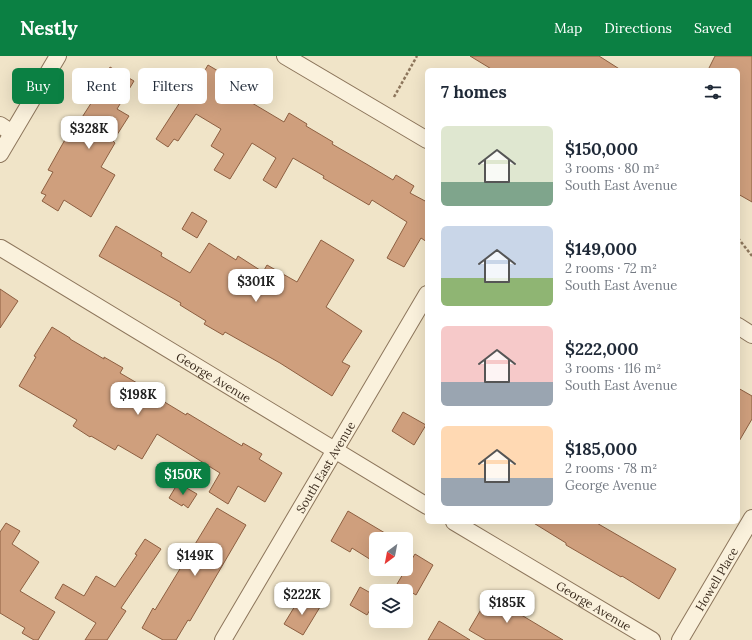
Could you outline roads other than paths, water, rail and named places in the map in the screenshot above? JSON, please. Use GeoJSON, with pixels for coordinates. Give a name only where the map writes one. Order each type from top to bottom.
{"type":"FeatureCollection","features":[{"type":"Feature","properties":{"kind":"street"},"geometry":{"type":"LineString","coordinates":[[0,154],[6,129],[58,56]]}},
{"type":"Feature","properties":{"kind":"street"},"geometry":{"type":"LineString","coordinates":[[285,56],[425,139]]}},
{"type":"Feature","properties":{"kind":"street","name":"George Avenue"},"geometry":{"type":"LineString","coordinates":[[1,248],[425,505]]}},
{"type":"Feature","properties":{"kind":"street","name":"South East Avenue"},"geometry":{"type":"LineString","coordinates":[[223,640],[425,297]]}},
{"type":"Feature","properties":{"kind":"street"},"geometry":{"type":"LineString","coordinates":[[740,327],[752,335]]}},
{"type":"Feature","properties":{"kind":"street","name":"Howell Place"},"geometry":{"type":"LineString","coordinates":[[680,640],[752,518]]}},
{"type":"Feature","properties":{"kind":"street","name":"George Avenue"},"geometry":{"type":"LineString","coordinates":[[457,524],[652,640]]}}]}
